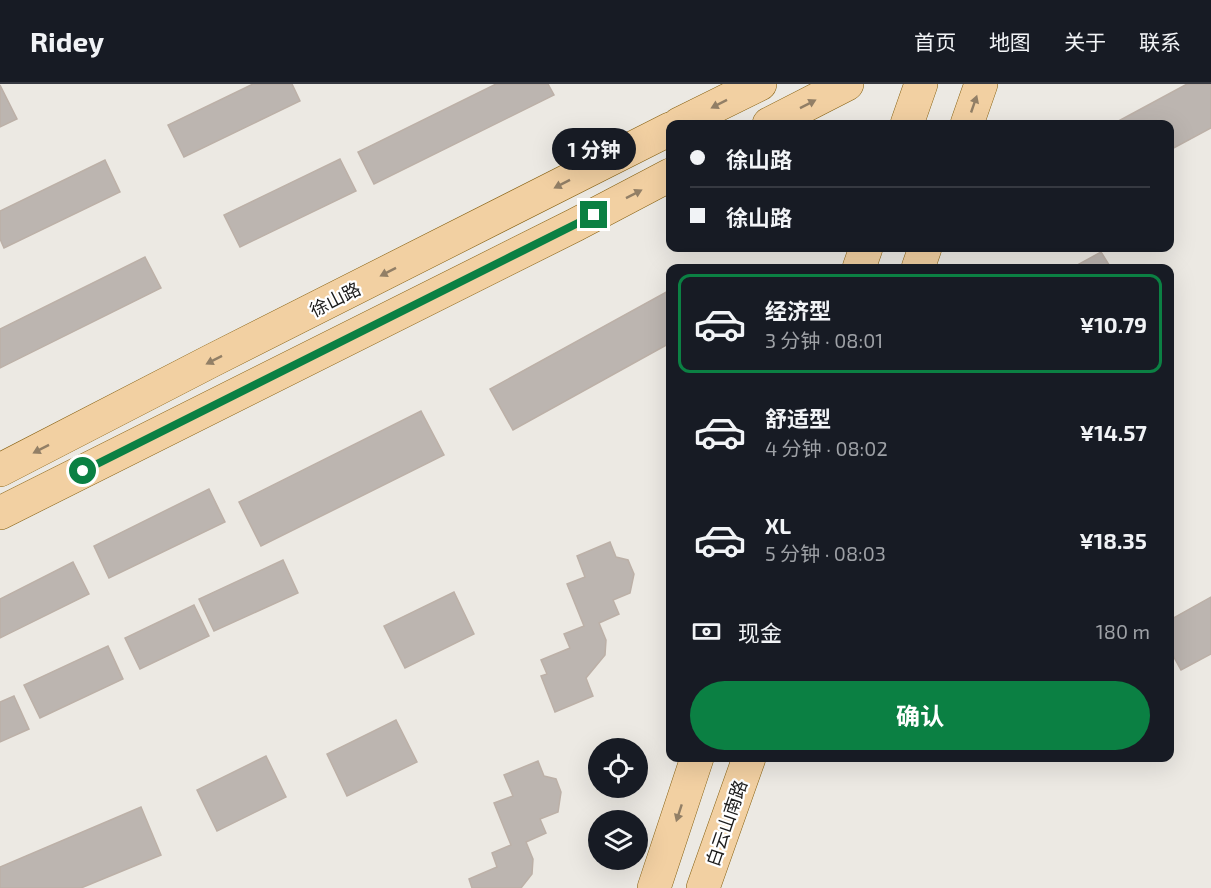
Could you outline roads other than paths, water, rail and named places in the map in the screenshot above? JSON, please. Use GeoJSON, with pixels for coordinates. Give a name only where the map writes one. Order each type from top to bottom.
{"type":"FeatureCollection","features":[{"type":"Feature","properties":{"kind":"main road"},"geometry":{"type":"LineString","coordinates":[[687,120],[760,84]]}},
{"type":"Feature","properties":{"kind":"main road"},"geometry":{"type":"LineString","coordinates":[[777,120],[847,84]]}},
{"type":"Feature","properties":{"kind":"main road"},"geometry":{"type":"LineString","coordinates":[[908,120],[921,84]]}},
{"type":"Feature","properties":{"kind":"main road"},"geometry":{"type":"LineString","coordinates":[[968,120],[981,84]]}},
{"type":"Feature","properties":{"kind":"main road","name":"徐山路"},"geometry":{"type":"LineString","coordinates":[[0,470],[666,131]]}},
{"type":"Feature","properties":{"kind":"main road"},"geometry":{"type":"LineString","coordinates":[[0,513],[666,178]]}},
{"type":"Feature","properties":{"kind":"main road"},"geometry":{"type":"LineString","coordinates":[[654,888],[696,762]]}},
{"type":"Feature","properties":{"kind":"main road","name":"白云山南路"},"geometry":{"type":"LineString","coordinates":[[703,888],[747,762]]}}]}
